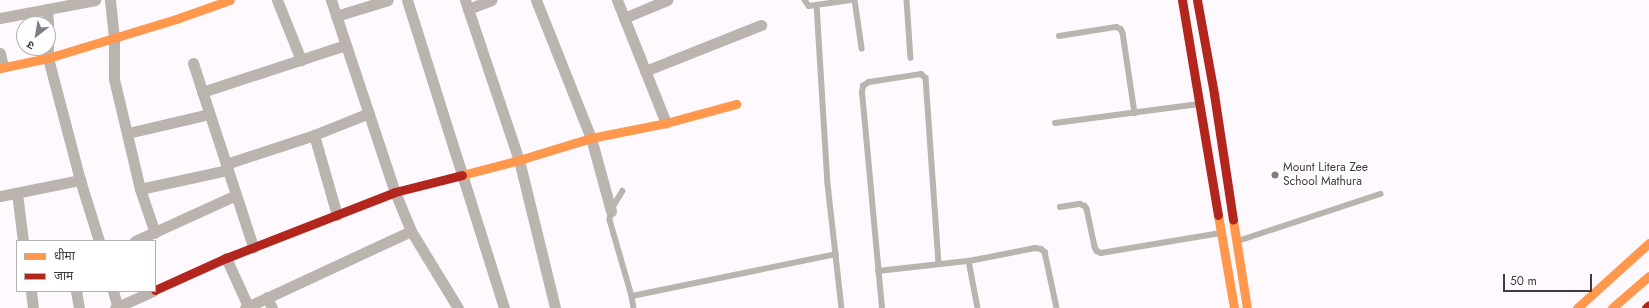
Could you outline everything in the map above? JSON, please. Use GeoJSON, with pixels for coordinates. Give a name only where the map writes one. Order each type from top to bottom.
{"type":"FeatureCollection","features":[{"type":"Feature","properties":{"kind":"main road"},"geometry":{"type":"LineString","coordinates":[[1,67],[48,58],[230,0]]}},
{"type":"Feature","properties":{"kind":"main road"},"geometry":{"type":"LineString","coordinates":[[1182,0],[1220,233],[1234,308]]}},
{"type":"Feature","properties":{"kind":"main road"},"geometry":{"type":"LineString","coordinates":[[1196,0],[1214,94],[1235,241],[1247,308]]}},
{"type":"Feature","properties":{"kind":"main road"},"geometry":{"type":"LineString","coordinates":[[156,290],[226,258],[395,192],[519,160],[591,138],[666,123],[736,104]]}},
{"type":"Feature","properties":{"kind":"main road"},"geometry":{"type":"LineString","coordinates":[[1577,308],[1649,243]]}},
{"type":"Feature","properties":{"kind":"main road"},"geometry":{"type":"LineString","coordinates":[[1612,308],[1649,276]]}},
{"type":"Feature","properties":{"kind":"main road"},"geometry":{"type":"LineString","coordinates":[[1646,308],[1649,305]]}},
{"type":"Feature","properties":{"kind":"street"},"geometry":{"type":"LineString","coordinates":[[0,18],[95,0]]}},
{"type":"Feature","properties":{"kind":"street"},"geometry":{"type":"LineString","coordinates":[[110,0],[114,38],[114,80],[128,133],[140,189],[155,233]]}},
{"type":"Feature","properties":{"kind":"street"},"geometry":{"type":"LineString","coordinates":[[277,0],[301,60]]}},
{"type":"Feature","properties":{"kind":"street"},"geometry":{"type":"LineString","coordinates":[[331,0],[395,192],[411,231],[458,308]]}},
{"type":"Feature","properties":{"kind":"street"},"geometry":{"type":"LineString","coordinates":[[336,16],[388,0]]}},
{"type":"Feature","properties":{"kind":"street"},"geometry":{"type":"LineString","coordinates":[[407,0],[504,308]]}},
{"type":"Feature","properties":{"kind":"street"},"geometry":{"type":"LineString","coordinates":[[491,0],[467,4],[519,160],[555,308]]}},
{"type":"Feature","properties":{"kind":"street"},"geometry":{"type":"LineString","coordinates":[[536,0],[591,138],[611,211]]}},
{"type":"Feature","properties":{"kind":"street"},"geometry":{"type":"LineString","coordinates":[[616,0],[666,123]]}},
{"type":"Feature","properties":{"kind":"street"},"geometry":{"type":"LineString","coordinates":[[624,18],[667,0]]}},
{"type":"Feature","properties":{"kind":"street"},"geometry":{"type":"LineString","coordinates":[[47,9],[47,16]]}},
{"type":"Feature","properties":{"kind":"street"},"geometry":{"type":"LineString","coordinates":[[645,71],[761,25]]}},
{"type":"Feature","properties":{"kind":"street"},"geometry":{"type":"LineString","coordinates":[[202,92],[346,45]]}},
{"type":"Feature","properties":{"kind":"street"},"geometry":{"type":"LineString","coordinates":[[0,53],[1,67]]}},
{"type":"Feature","properties":{"kind":"street"},"geometry":{"type":"LineString","coordinates":[[48,58],[80,180],[99,240]]}},
{"type":"Feature","properties":{"kind":"street"},"geometry":{"type":"LineString","coordinates":[[192,63],[253,247]]}},
{"type":"Feature","properties":{"kind":"street"},"geometry":{"type":"LineString","coordinates":[[140,189],[227,167],[369,113]]}},
{"type":"Feature","properties":{"kind":"street"},"geometry":{"type":"LineString","coordinates":[[128,133],[209,114]]}},
{"type":"Feature","properties":{"kind":"street"},"geometry":{"type":"LineString","coordinates":[[314,135],[337,215]]}},
{"type":"Feature","properties":{"kind":"street"},"geometry":{"type":"LineString","coordinates":[[0,196],[80,180]]}},
{"type":"Feature","properties":{"kind":"street"},"geometry":{"type":"LineString","coordinates":[[17,193],[24,240]]}},
{"type":"Feature","properties":{"kind":"street"},"geometry":{"type":"LineString","coordinates":[[138,240],[236,195]]}},
{"type":"Feature","properties":{"kind":"street"},"geometry":{"type":"LineString","coordinates":[[226,258],[247,307],[411,231]]}},
{"type":"Feature","properties":{"kind":"street"},"geometry":{"type":"LineString","coordinates":[[30,292],[33,308]]}},
{"type":"Feature","properties":{"kind":"street"},"geometry":{"type":"LineString","coordinates":[[76,292],[79,308]]}},
{"type":"Feature","properties":{"kind":"street"},"geometry":{"type":"LineString","coordinates":[[113,292],[117,308],[152,292]]}},
{"type":"Feature","properties":{"kind":"street"},"geometry":{"type":"LineString","coordinates":[[268,297],[272,308]]}},
{"type":"Feature","properties":{"kind":"lane"},"geometry":{"type":"LineString","coordinates":[[806,0],[809,6],[851,0]]}},
{"type":"Feature","properties":{"kind":"lane"},"geometry":{"type":"LineString","coordinates":[[855,0],[862,48]]}},
{"type":"Feature","properties":{"kind":"lane"},"geometry":{"type":"LineString","coordinates":[[907,0],[911,58]]}},
{"type":"Feature","properties":{"kind":"lane"},"geometry":{"type":"LineString","coordinates":[[817,5],[828,184],[842,308]]}},
{"type":"Feature","properties":{"kind":"lane"},"geometry":{"type":"LineString","coordinates":[[1059,36],[1116,27],[1121,29],[1123,33],[1135,113]]}},
{"type":"Feature","properties":{"kind":"lane"},"geometry":{"type":"LineString","coordinates":[[882,308],[862,90],[865,84],[869,82],[921,74],[926,78],[939,264]]}},
{"type":"Feature","properties":{"kind":"lane"},"geometry":{"type":"LineString","coordinates":[[1055,123],[1199,104]]}},
{"type":"Feature","properties":{"kind":"lane"},"geometry":{"type":"LineString","coordinates":[[622,192],[611,211],[610,220],[632,296],[634,308]]}},
{"type":"Feature","properties":{"kind":"lane"},"geometry":{"type":"LineString","coordinates":[[1235,241],[1380,194]]}},
{"type":"Feature","properties":{"kind":"lane"},"geometry":{"type":"LineString","coordinates":[[1060,207],[1080,204],[1085,206],[1087,209],[1095,247],[1097,251],[1101,253],[1220,233]]}},
{"type":"Feature","properties":{"kind":"lane"},"geometry":{"type":"LineString","coordinates":[[878,271],[969,261],[1035,248],[1041,249],[1046,252],[1057,308]]}},
{"type":"Feature","properties":{"kind":"lane"},"geometry":{"type":"LineString","coordinates":[[632,296],[836,254]]}},
{"type":"Feature","properties":{"kind":"lane"},"geometry":{"type":"LineString","coordinates":[[969,261],[978,308]]}},
{"type":"Feature","properties":{"kind":"traffic: slow"},"geometry":{"type":"LineString","coordinates":[[0,68],[48,58],[176,19],[230,0]]}},
{"type":"Feature","properties":{"kind":"traffic: slow"},"geometry":{"type":"LineString","coordinates":[[462,175],[519,160],[591,138],[666,123],[736,104]]}},
{"type":"Feature","properties":{"kind":"traffic: slow"},"geometry":{"type":"LineString","coordinates":[[1218,215],[1234,308]]}},
{"type":"Feature","properties":{"kind":"traffic: slow"},"geometry":{"type":"LineString","coordinates":[[1233,220],[1247,308]]}},
{"type":"Feature","properties":{"kind":"traffic: slow"},"geometry":{"type":"LineString","coordinates":[[1577,308],[1649,243]]}},
{"type":"Feature","properties":{"kind":"traffic: slow"},"geometry":{"type":"LineString","coordinates":[[1612,308],[1649,276]]}},
{"type":"Feature","properties":{"kind":"traffic: jam"},"geometry":{"type":"LineString","coordinates":[[1182,0],[1218,215]]}},
{"type":"Feature","properties":{"kind":"traffic: jam"},"geometry":{"type":"LineString","coordinates":[[1197,0],[1214,94],[1233,220]]}},
{"type":"Feature","properties":{"kind":"traffic: jam"},"geometry":{"type":"LineString","coordinates":[[156,290],[226,258],[395,192],[462,175]]}},
{"type":"Feature","properties":{"kind":"traffic: jam"},"geometry":{"type":"LineString","coordinates":[[1646,308],[1649,305]]}},
{"type":"Feature","properties":{"kind":"place","name":"Mount Litera Zee School Mathura"},"geometry":{"type":"Point","coordinates":[1275,175]}}]}
